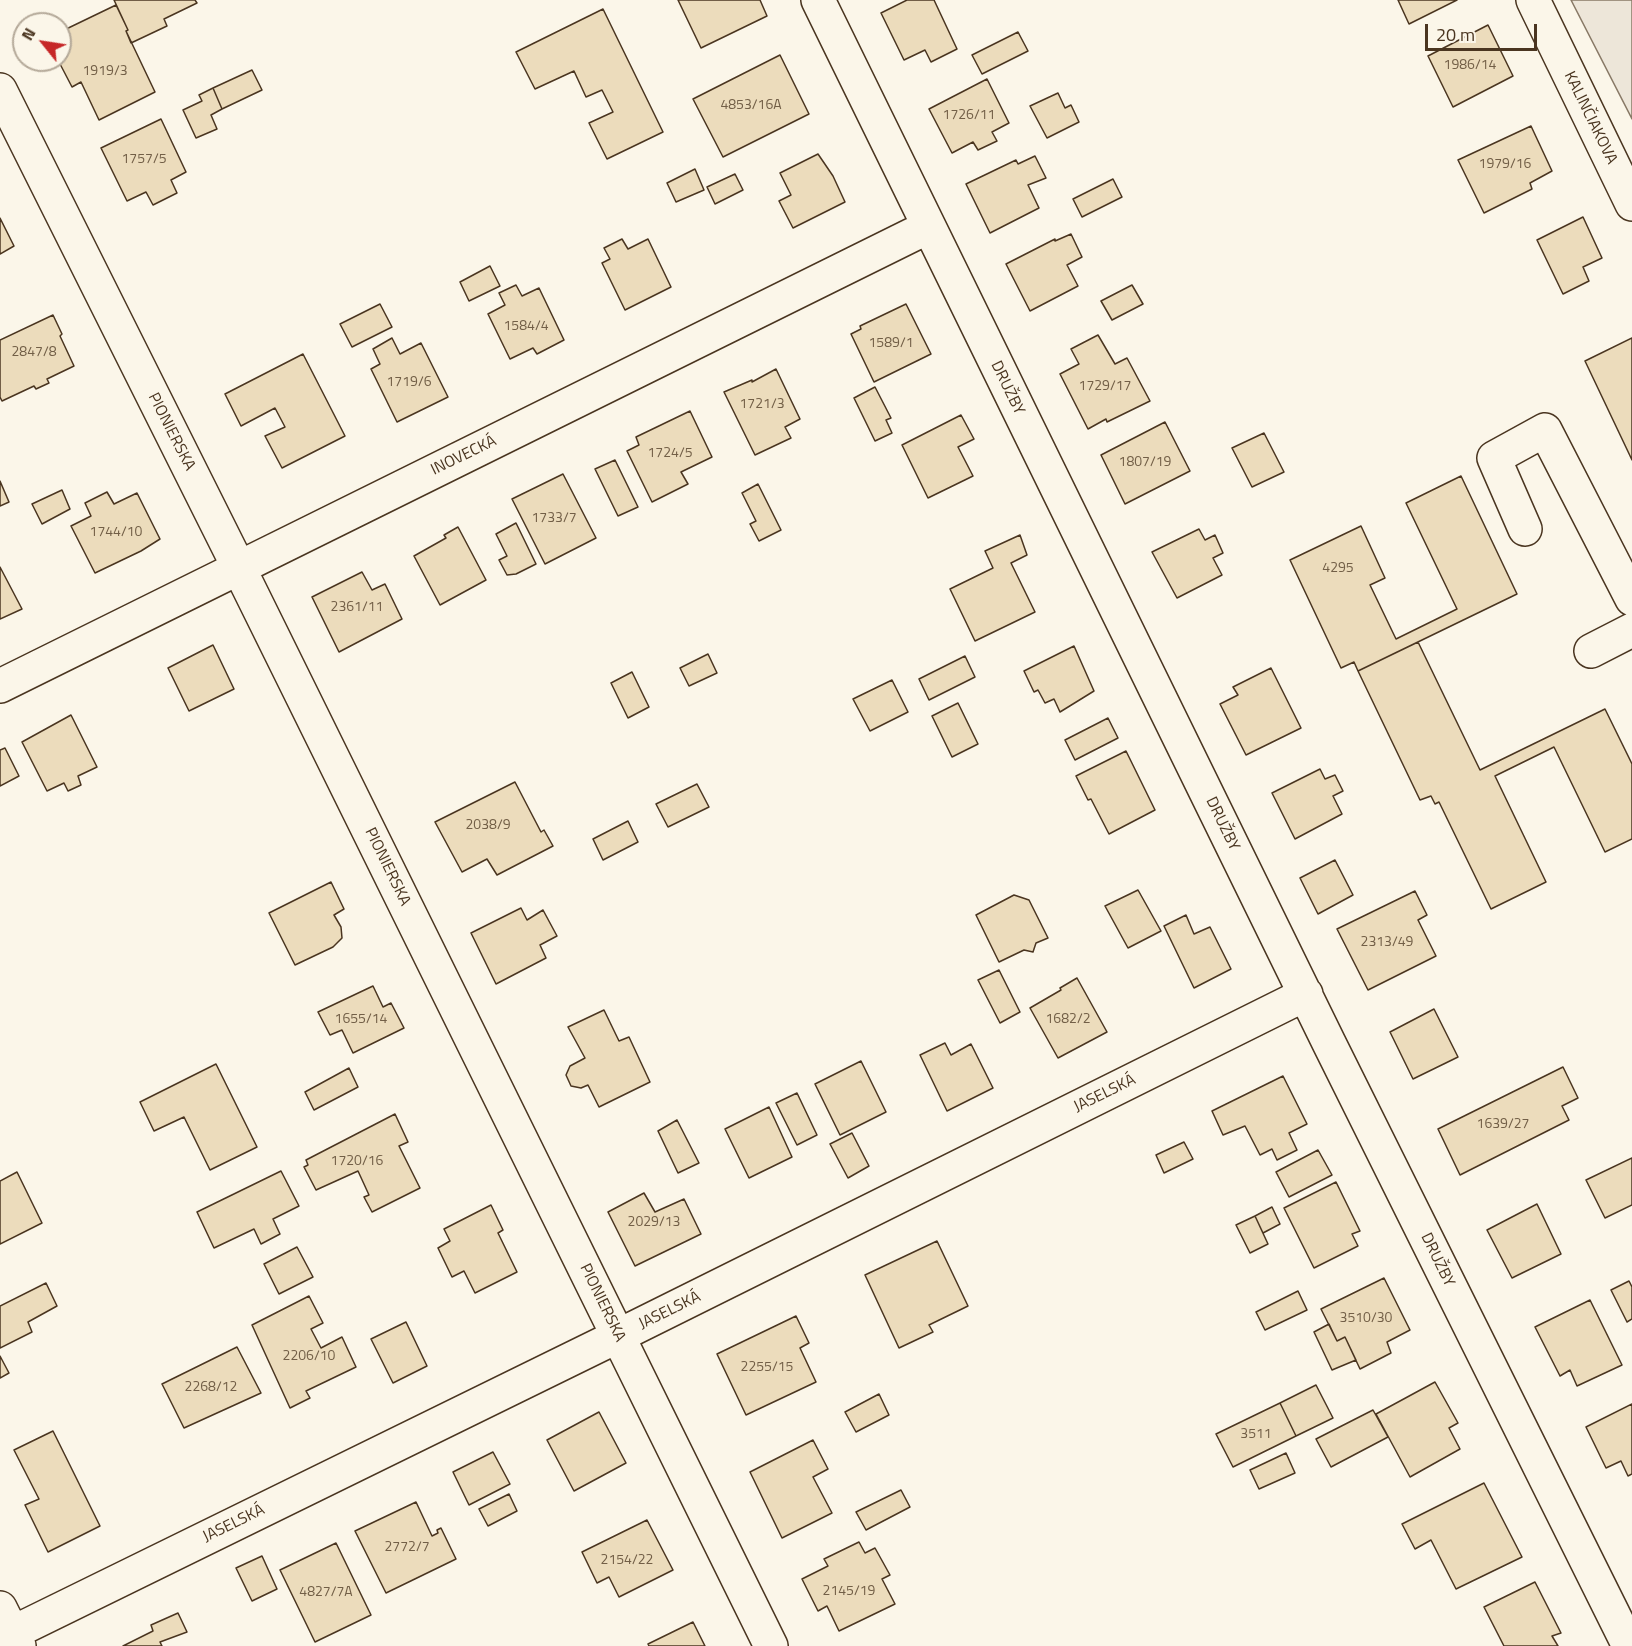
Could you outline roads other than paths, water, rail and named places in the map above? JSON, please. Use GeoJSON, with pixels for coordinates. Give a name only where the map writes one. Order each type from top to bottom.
{"type":"FeatureCollection","features":[{"type":"Feature","properties":{"kind":"street","name":"DRUŽBY"},"geometry":{"type":"LineString","coordinates":[[818,0],[1629,1646]]}},
{"type":"Feature","properties":{"kind":"street","name":"KALINČIAKOVA"},"geometry":{"type":"LineString","coordinates":[[1533,0],[1632,204]]}},
{"type":"Feature","properties":{"kind":"street","name":"PIONIERSKA"},"geometry":{"type":"LineString","coordinates":[[0,90],[239,568],[771,1646]]}},
{"type":"Feature","properties":{"kind":"street","name":"INOVECKÁ"},"geometry":{"type":"LineString","coordinates":[[0,686],[928,227]]}},
{"type":"Feature","properties":{"kind":"street"},"geometry":{"type":"LineString","coordinates":[[1525,529],[1494,458],[1545,430],[1632,599]]}},
{"type":"Feature","properties":{"kind":"street"},"geometry":{"type":"LineString","coordinates":[[1591,651],[1632,630]]}},
{"type":"Feature","properties":{"kind":"street","name":"JASELSKÁ"},"geometry":{"type":"LineString","coordinates":[[8,1631],[618,1336],[1306,994]]}}]}
